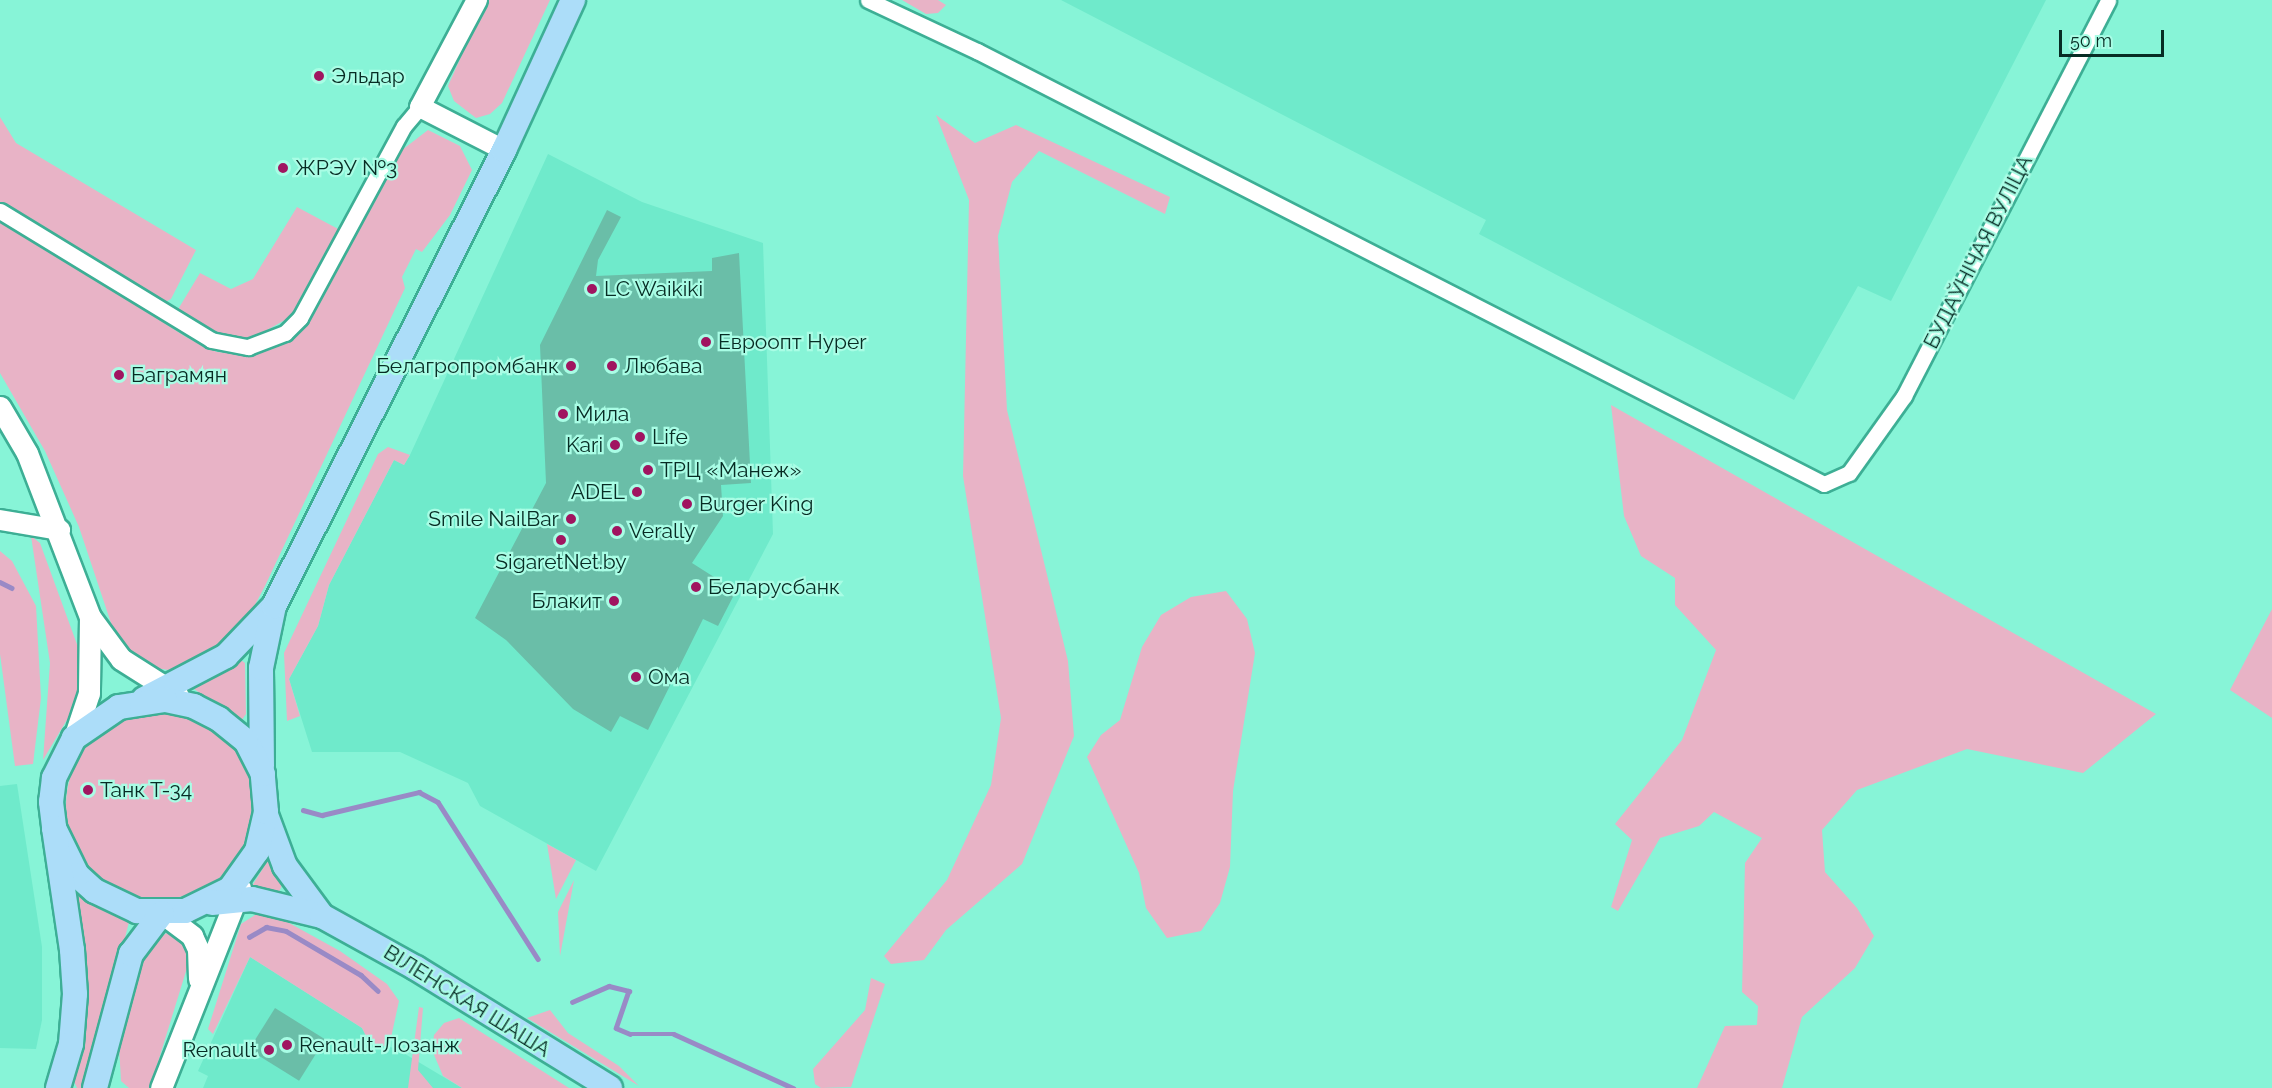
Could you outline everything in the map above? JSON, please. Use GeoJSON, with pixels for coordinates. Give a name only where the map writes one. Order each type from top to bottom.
{"type":"FeatureCollection","features":[{"type":"Feature","properties":{"kind":"main road"},"geometry":{"type":"LineString","coordinates":[[74,738],[97,718],[168,687],[241,645],[274,606],[504,150],[573,0]]}},
{"type":"Feature","properties":{"kind":"main road"},"geometry":{"type":"LineString","coordinates":[[0,407],[27,453],[60,530],[90,617],[121,658],[168,687],[246,741],[263,774]]}},
{"type":"Feature","properties":{"kind":"main road"},"geometry":{"type":"LineString","coordinates":[[161,1088],[199,986],[236,900],[245,871],[263,834],[266,812],[261,668],[274,606]]}},
{"type":"Feature","properties":{"kind":"main road"},"geometry":{"type":"LineString","coordinates":[[58,1088],[71,1044],[75,994],[54,828],[54,778],[74,738],[89,693],[90,617]]}},
{"type":"Feature","properties":{"kind":"main road"},"geometry":{"type":"LineString","coordinates":[[140,701],[165,700],[194,706]]}},
{"type":"Feature","properties":{"kind":"main road"},"geometry":{"type":"LineString","coordinates":[[266,812],[285,866],[322,916]]}},
{"type":"Feature","properties":{"kind":"main road"},"geometry":{"type":"LineString","coordinates":[[54,828],[77,875],[95,891],[137,911],[162,913],[236,900],[276,902],[322,916]]}},
{"type":"Feature","properties":{"kind":"main road"},"geometry":{"type":"LineString","coordinates":[[206,904],[230,889],[245,871]]}},
{"type":"Feature","properties":{"kind":"main road"},"geometry":{"type":"LineString","coordinates":[[162,913],[192,936],[198,949],[199,986]]}},
{"type":"Feature","properties":{"kind":"main road"},"geometry":{"type":"LineString","coordinates":[[94,1088],[131,954],[162,913]]}},
{"type":"Feature","properties":{"kind":"main road","name":"ВІЛЕНСКАЯ ШАША"},"geometry":{"type":"LineString","coordinates":[[322,916],[416,968],[610,1088]]}},
{"type":"Feature","properties":{"kind":"street"},"geometry":{"type":"LineString","coordinates":[[0,211],[211,340],[248,347],[285,333],[300,318],[404,126],[420,107],[477,0]]}},
{"type":"Feature","properties":{"kind":"street","name":"БУДАЎНІЧАЯ ВУЛІЦА"},"geometry":{"type":"LineString","coordinates":[[868,0],[1824,484],[1850,473],[1904,396],[2108,0]]}},
{"type":"Feature","properties":{"kind":"street"},"geometry":{"type":"LineString","coordinates":[[420,107],[504,150]]}},
{"type":"Feature","properties":{"kind":"street"},"geometry":{"type":"LineString","coordinates":[[0,520],[60,530]]}},
{"type":"Feature","properties":{"kind":"shaded area"},"geometry":{"type":"Polygon","coordinates":[[[486,0],[550,0],[502,103],[490,114],[476,118],[454,101],[448,86],[486,0]]]}},
{"type":"Feature","properties":{"kind":"shaded area"},"geometry":{"type":"Polygon","coordinates":[[[902,0],[938,0],[946,5],[938,13],[926,14],[902,0]]]}},
{"type":"Feature","properties":{"kind":"shaded area"},"geometry":{"type":"Polygon","coordinates":[[[1061,0],[2046,0],[1891,301],[1858,286],[1794,400],[1479,234],[1486,220],[1061,0]]]}},
{"type":"Feature","properties":{"kind":"shaded area"},"geometry":{"type":"Polygon","coordinates":[[[936,115],[975,143],[1016,125],[1170,197],[1165,214],[1039,151],[1012,182],[998,236],[1007,410],[1068,661],[1074,736],[1022,864],[946,930],[924,960],[891,964],[884,956],[947,880],[991,785],[1001,718],[963,476],[969,200],[936,115]]]}},
{"type":"Feature","properties":{"kind":"shaded area"},"geometry":{"type":"Polygon","coordinates":[[[0,117],[16,143],[196,250],[171,299],[163,303],[0,202],[0,117]]]}},
{"type":"Feature","properties":{"kind":"shaded area"},"geometry":{"type":"Polygon","coordinates":[[[428,130],[460,146],[472,170],[450,215],[422,252],[416,249],[402,277],[405,288],[265,586],[249,616],[213,654],[176,671],[155,668],[128,653],[115,635],[79,527],[45,451],[0,373],[0,218],[186,337],[217,352],[250,355],[271,349],[306,323],[402,150],[428,130]]]}},
{"type":"Feature","properties":{"kind":"shaded area"},"geometry":{"type":"Polygon","coordinates":[[[548,154],[642,202],[763,243],[773,534],[596,871],[480,806],[468,783],[400,752],[312,752],[289,679],[318,626],[329,585],[394,460],[404,465],[410,455],[548,154]]]}},
{"type":"Feature","properties":{"kind":"shaded area"},"geometry":{"type":"Polygon","coordinates":[[[297,207],[340,230],[294,315],[249,340],[215,335],[177,311],[200,273],[231,289],[253,279],[297,207]]]}},
{"type":"Feature","properties":{"kind":"shaded area"},"geometry":{"type":"Polygon","coordinates":[[[1611,405],[2156,714],[2083,773],[1967,749],[1857,790],[1822,830],[1825,872],[1857,908],[1874,936],[1855,968],[1802,1017],[1782,1088],[1697,1088],[1725,1026],[1757,1025],[1758,1006],[1742,992],[1745,863],[1762,838],[1714,812],[1699,826],[1660,838],[1618,911],[1611,907],[1632,840],[1615,824],[1682,740],[1716,650],[1675,605],[1675,578],[1641,556],[1624,516],[1611,405]]]}},
{"type":"Feature","properties":{"kind":"shaded area"},"geometry":{"type":"Polygon","coordinates":[[[388,447],[410,455],[404,465],[394,460],[329,585],[318,626],[289,679],[300,716],[287,721],[284,653],[378,454],[388,447]]]}},
{"type":"Feature","properties":{"kind":"shaded area"},"geometry":{"type":"Polygon","coordinates":[[[31,536],[40,543],[82,658],[81,681],[71,713],[43,760],[50,663],[31,536]]]}},
{"type":"Feature","properties":{"kind":"shaded area"},"geometry":{"type":"Polygon","coordinates":[[[0,551],[12,561],[36,606],[41,698],[33,764],[15,766],[0,654],[0,551]]]}},
{"type":"Feature","properties":{"kind":"shaded area"},"geometry":{"type":"Polygon","coordinates":[[[1226,591],[1247,619],[1255,653],[1233,791],[1230,867],[1220,903],[1201,931],[1167,938],[1146,908],[1139,873],[1087,757],[1101,735],[1120,720],[1142,647],[1161,615],[1191,597],[1226,591]]]}},
{"type":"Feature","properties":{"kind":"shaded area"},"geometry":{"type":"Polygon","coordinates":[[[2272,609],[2272,718],[2230,690],[2272,609]]]}},
{"type":"Feature","properties":{"kind":"shaded area"},"geometry":{"type":"Polygon","coordinates":[[[238,658],[245,663],[246,714],[241,721],[194,689],[238,658]]]}},
{"type":"Feature","properties":{"kind":"shaded area"},"geometry":{"type":"Polygon","coordinates":[[[169,711],[205,722],[227,738],[239,753],[247,769],[253,787],[253,823],[247,841],[239,857],[227,872],[212,884],[196,892],[178,898],[151,899],[115,888],[87,865],[77,850],[67,823],[66,796],[77,760],[100,732],[115,722],[142,712],[169,711]]]}},
{"type":"Feature","properties":{"kind":"shaded area"},"geometry":{"type":"Polygon","coordinates":[[[17,784],[42,947],[42,1020],[36,1049],[0,1048],[0,786],[17,784]]]}},
{"type":"Feature","properties":{"kind":"shaded area"},"geometry":{"type":"Polygon","coordinates":[[[547,844],[576,860],[556,899],[547,844]]]}},
{"type":"Feature","properties":{"kind":"shaded area"},"geometry":{"type":"Polygon","coordinates":[[[270,857],[283,883],[279,892],[252,886],[270,857]]]}},
{"type":"Feature","properties":{"kind":"shaded area"},"geometry":{"type":"Polygon","coordinates":[[[574,880],[560,956],[558,912],[574,880]]]}},
{"type":"Feature","properties":{"kind":"shaded area"},"geometry":{"type":"Polygon","coordinates":[[[76,893],[129,922],[87,1088],[77,1088],[73,1079],[88,1003],[76,893]]]}},
{"type":"Feature","properties":{"kind":"shaded area"},"geometry":{"type":"Polygon","coordinates":[[[271,913],[340,951],[387,984],[399,1001],[389,1047],[370,1044],[362,1028],[250,957],[213,1034],[208,1029],[241,924],[255,915],[271,913]]]}},
{"type":"Feature","properties":{"kind":"shaded area"},"geometry":{"type":"Polygon","coordinates":[[[173,929],[185,939],[187,968],[150,1088],[129,1088],[121,1081],[119,1046],[137,968],[151,943],[173,929]]]}},
{"type":"Feature","properties":{"kind":"shaded area"},"geometry":{"type":"Polygon","coordinates":[[[250,957],[362,1028],[370,1044],[395,1048],[462,1088],[203,1088],[208,1076],[198,1071],[250,957]]]}},
{"type":"Feature","properties":{"kind":"shaded area"},"geometry":{"type":"Polygon","coordinates":[[[871,978],[885,984],[851,1087],[821,1088],[815,1084],[813,1069],[865,1010],[871,978]]]}},
{"type":"Feature","properties":{"kind":"shaded area"},"geometry":{"type":"Polygon","coordinates":[[[419,1007],[423,1008],[418,1070],[433,1088],[408,1088],[419,1007]]]}},
{"type":"Feature","properties":{"kind":"shaded area"},"geometry":{"type":"Polygon","coordinates":[[[550,1010],[568,1033],[619,1066],[639,1086],[527,1018],[550,1010]]]}},
{"type":"Feature","properties":{"kind":"shaded area"},"geometry":{"type":"Polygon","coordinates":[[[459,1018],[569,1088],[462,1088],[443,1076],[432,1050],[434,1035],[444,1023],[459,1018]]]}},
{"type":"Feature","properties":{"kind":"building","name":"ТРЦ «Манеж»"},"geometry":{"type":"Polygon","coordinates":[[[607,210],[621,217],[598,260],[596,276],[712,271],[712,258],[739,253],[751,483],[721,485],[723,516],[692,563],[736,591],[718,626],[703,619],[648,730],[620,716],[611,732],[573,709],[506,640],[475,618],[546,483],[540,345],[607,210]]]}},
{"type":"Feature","properties":{"kind":"building","name":"Renault-Лозанж"},"geometry":{"type":"Polygon","coordinates":[[[275,1008],[325,1039],[299,1081],[249,1050],[275,1008]]]}},
{"type":"Feature","properties":{"kind":"waterway"},"geometry":{"type":"LineString","coordinates":[[0,582],[12,588]]}},
{"type":"Feature","properties":{"kind":"waterway"},"geometry":{"type":"LineString","coordinates":[[303,810],[322,815],[419,792],[438,802],[538,959]]}},
{"type":"Feature","properties":{"kind":"waterway"},"geometry":{"type":"LineString","coordinates":[[249,937],[266,927],[286,931],[361,975],[378,991]]}},
{"type":"Feature","properties":{"kind":"waterway"},"geometry":{"type":"LineString","coordinates":[[572,1002],[609,986],[629,991],[616,1028],[630,1034],[674,1034],[793,1088]]}},
{"type":"Feature","properties":{"kind":"place","name":"Эльдар"},"geometry":{"type":"Point","coordinates":[319,76]}},
{"type":"Feature","properties":{"kind":"place","name":"ЖРЭУ №3"},"geometry":{"type":"Point","coordinates":[283,168]}},
{"type":"Feature","properties":{"kind":"place","name":"LC Waikiki"},"geometry":{"type":"Point","coordinates":[592,289]}},
{"type":"Feature","properties":{"kind":"place","name":"Евроопт Hyper"},"geometry":{"type":"Point","coordinates":[706,342]}},
{"type":"Feature","properties":{"kind":"place","name":"Белагропромбанк"},"geometry":{"type":"Point","coordinates":[571,366]}},
{"type":"Feature","properties":{"kind":"place","name":"Любава"},"geometry":{"type":"Point","coordinates":[612,366]}},
{"type":"Feature","properties":{"kind":"place","name":"Баграмян"},"geometry":{"type":"Point","coordinates":[119,375]}},
{"type":"Feature","properties":{"kind":"place","name":"Мила"},"geometry":{"type":"Point","coordinates":[563,414]}},
{"type":"Feature","properties":{"kind":"place","name":"Life"},"geometry":{"type":"Point","coordinates":[640,437]}},
{"type":"Feature","properties":{"kind":"place","name":"Kari"},"geometry":{"type":"Point","coordinates":[615,445]}},
{"type":"Feature","properties":{"kind":"place","name":"ТРЦ «Манеж»"},"geometry":{"type":"Point","coordinates":[648,470]}},
{"type":"Feature","properties":{"kind":"place","name":"ADEL"},"geometry":{"type":"Point","coordinates":[637,492]}},
{"type":"Feature","properties":{"kind":"place","name":"Burger King"},"geometry":{"type":"Point","coordinates":[687,504]}},
{"type":"Feature","properties":{"kind":"place","name":"Smile NailBar"},"geometry":{"type":"Point","coordinates":[571,519]}},
{"type":"Feature","properties":{"kind":"place","name":"Verally"},"geometry":{"type":"Point","coordinates":[617,531]}},
{"type":"Feature","properties":{"kind":"place","name":"SigaretNet.by"},"geometry":{"type":"Point","coordinates":[561,540]}},
{"type":"Feature","properties":{"kind":"place","name":"Беларусбанк"},"geometry":{"type":"Point","coordinates":[696,587]}},
{"type":"Feature","properties":{"kind":"place","name":"Блакит"},"geometry":{"type":"Point","coordinates":[614,601]}},
{"type":"Feature","properties":{"kind":"place","name":"Ома"},"geometry":{"type":"Point","coordinates":[636,677]}},
{"type":"Feature","properties":{"kind":"place","name":"Танк Т-34"},"geometry":{"type":"Point","coordinates":[88,790]}},
{"type":"Feature","properties":{"kind":"place","name":"Renault-Лозанж"},"geometry":{"type":"Point","coordinates":[287,1045]}},
{"type":"Feature","properties":{"kind":"place","name":"Renault"},"geometry":{"type":"Point","coordinates":[269,1050]}}]}
